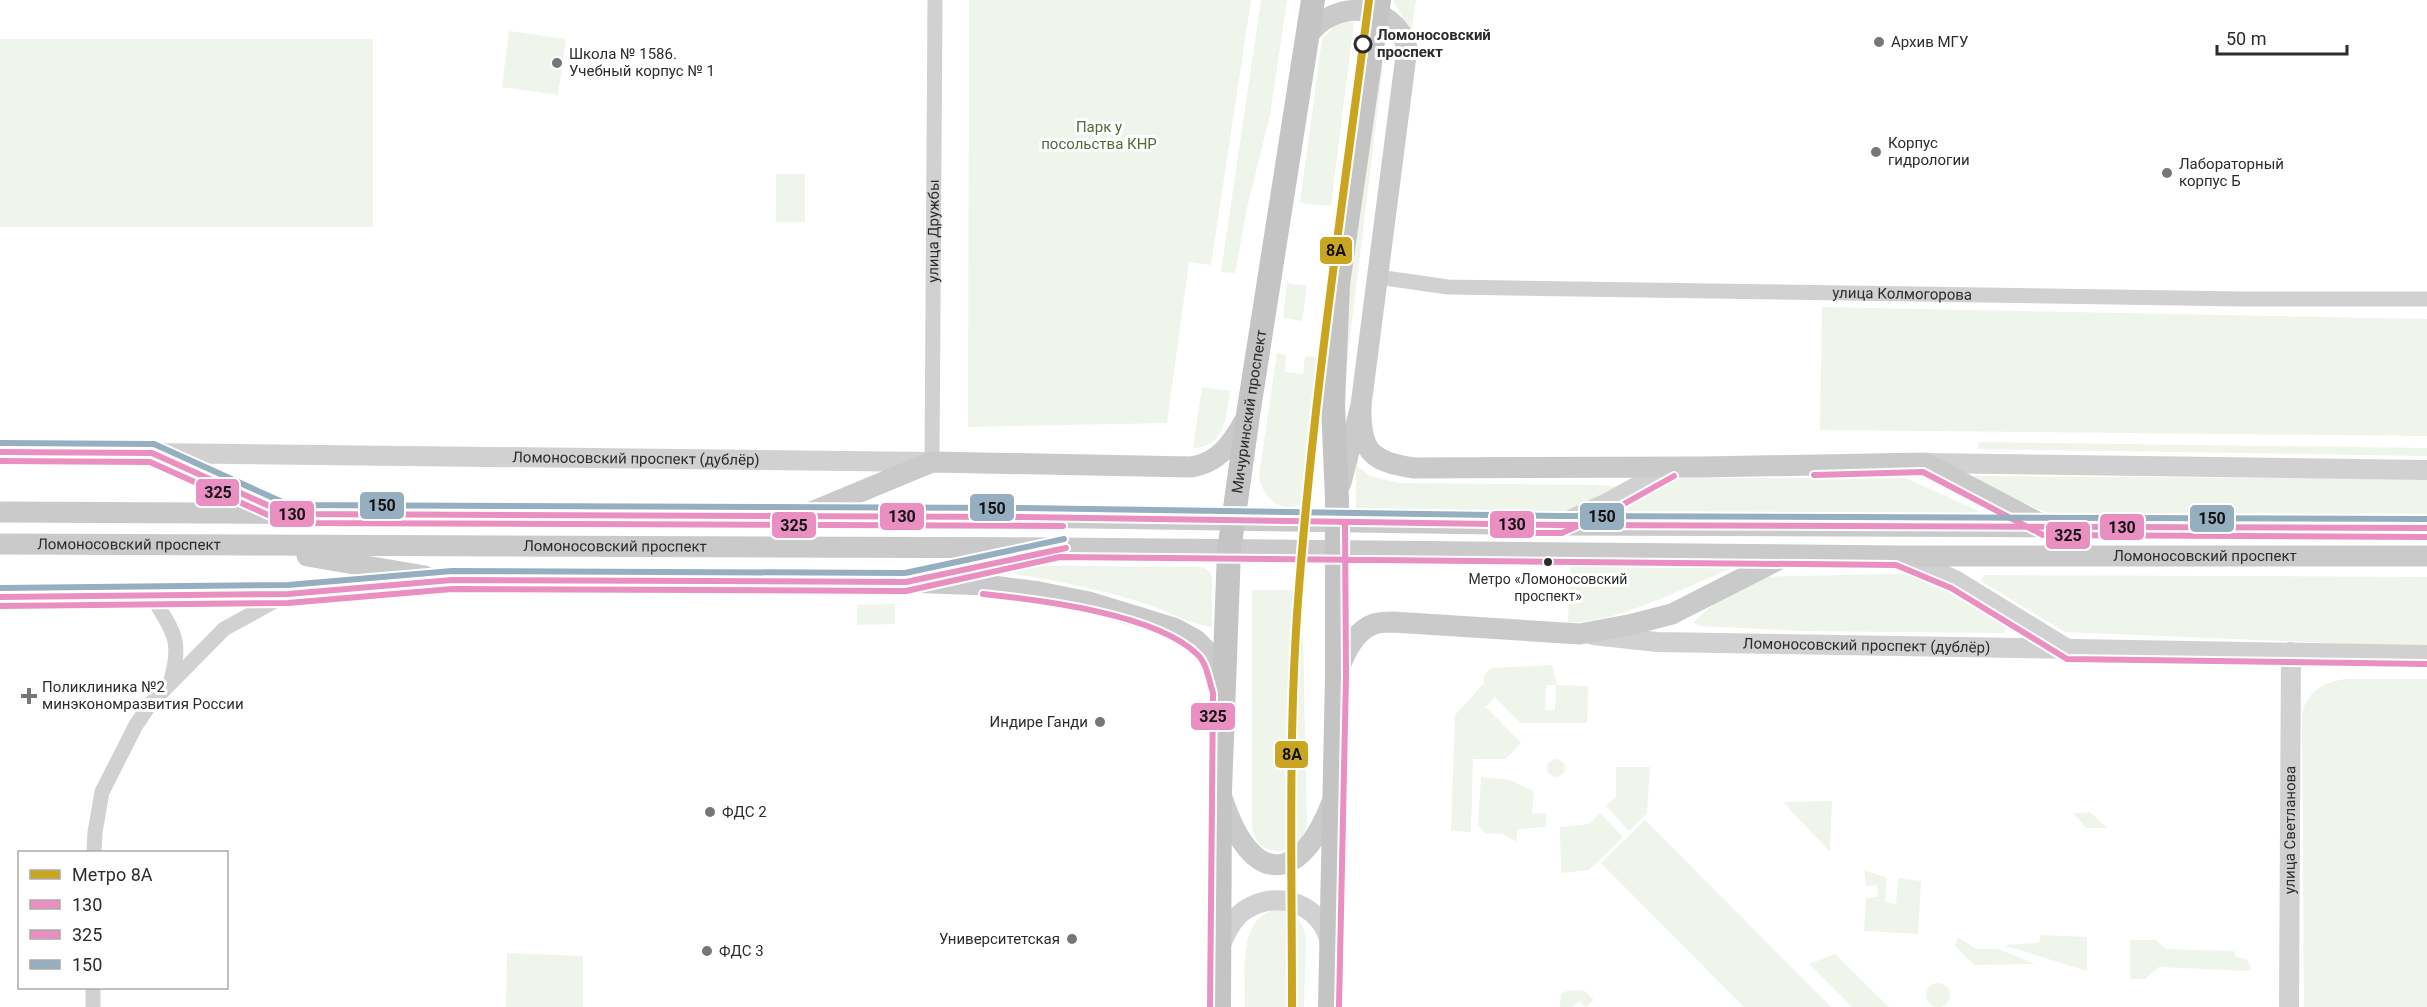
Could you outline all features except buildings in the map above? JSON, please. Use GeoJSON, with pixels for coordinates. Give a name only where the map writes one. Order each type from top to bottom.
{"type":"FeatureCollection","features":[{"type":"Feature","properties":{"kind":"main road","name":"Мичуринский проспект"},"geometry":{"type":"LineString","coordinates":[[1219,1007],[1222,692],[1229,551],[1313,0]]}},
{"type":"Feature","properties":{"kind":"main road"},"geometry":{"type":"LineString","coordinates":[[1330,1007],[1337,676],[1337,498],[1333,405],[1338,284],[1379,3]]}},
{"type":"Feature","properties":{"kind":"main road"},"geometry":{"type":"LineString","coordinates":[[1308,37],[1320,16],[1340,4],[1379,3],[1400,26],[1407,48],[1361,405],[1360,431],[1364,443],[1384,462],[1414,468],[1670,468],[1925,463],[2044,526]]}},
{"type":"Feature","properties":{"kind":"main road"},"geometry":{"type":"LineString","coordinates":[[1337,498],[1361,405]]}},
{"type":"Feature","properties":{"kind":"main road","name":"Ломоносовский проспект (дублёр)"},"geometry":{"type":"LineString","coordinates":[[932,462],[1191,467],[1213,460],[1225,450],[1248,415]]}},
{"type":"Feature","properties":{"kind":"main road","name":"Ломоносовский проспект (дублёр)"},"geometry":{"type":"LineString","coordinates":[[0,452],[152,453]]}},
{"type":"Feature","properties":{"kind":"main road"},"geometry":{"type":"LineString","coordinates":[[152,453],[286,514]]}},
{"type":"Feature","properties":{"kind":"main road"},"geometry":{"type":"LineString","coordinates":[[802,516],[932,462]]}},
{"type":"Feature","properties":{"kind":"main road","name":"Ломоносовский проспект"},"geometry":{"type":"LineString","coordinates":[[0,512],[1022,516],[1559,525],[2427,528]]}},
{"type":"Feature","properties":{"kind":"main road","name":"Ломоносовский проспект"},"geometry":{"type":"LineString","coordinates":[[0,544],[1059,548],[1298,552],[1337,559],[1788,554],[2427,556]]}},
{"type":"Feature","properties":{"kind":"main road"},"geometry":{"type":"LineString","coordinates":[[245,546],[452,580]]}},
{"type":"Feature","properties":{"kind":"main road"},"geometry":{"type":"LineString","coordinates":[[906,582],[1059,548]]}},
{"type":"Feature","properties":{"kind":"main road"},"geometry":{"type":"LineString","coordinates":[[1580,634],[1672,614],[1788,554]]}},
{"type":"Feature","properties":{"kind":"main road"},"geometry":{"type":"LineString","coordinates":[[0,597],[288,594],[452,580],[906,582],[986,585],[1089,602],[1174,628],[1196,640],[1208,652],[1222,692]]}},
{"type":"Feature","properties":{"kind":"main road","name":"Ломоносовский проспект (дублёр)"},"geometry":{"type":"LineString","coordinates":[[1337,676],[1345,653],[1357,636],[1373,624],[1394,622],[1580,634]]}},
{"type":"Feature","properties":{"kind":"main road"},"geometry":{"type":"LineString","coordinates":[[1220,791],[1229,819],[1246,849],[1267,863],[1279,865],[1290,863],[1305,852],[1318,835],[1334,799]]}},
{"type":"Feature","properties":{"kind":"street","name":"улица Дружбы"},"geometry":{"type":"LineString","coordinates":[[932,462],[935,0]]}},
{"type":"Feature","properties":{"kind":"street","name":"улица Колмогорова"},"geometry":{"type":"LineString","coordinates":[[1378,277],[1448,287],[2254,299],[2427,299]]}},
{"type":"Feature","properties":{"kind":"street","name":"Ломоносовский проспект (дублёр)"},"geometry":{"type":"LineString","coordinates":[[152,453],[932,462]]}},
{"type":"Feature","properties":{"kind":"street"},"geometry":{"type":"LineString","coordinates":[[1925,463],[2427,470]]}},
{"type":"Feature","properties":{"kind":"street"},"geometry":{"type":"LineString","coordinates":[[1559,525],[1609,502],[1670,468]]}},
{"type":"Feature","properties":{"kind":"street"},"geometry":{"type":"LineString","coordinates":[[1898,556],[1955,580],[2069,650]]}},
{"type":"Feature","properties":{"kind":"street"},"geometry":{"type":"LineString","coordinates":[[94,851],[94,832],[102,792],[136,725],[151,703],[171,680],[224,629],[288,594]]}},
{"type":"Feature","properties":{"kind":"street"},"geometry":{"type":"LineString","coordinates":[[152,596],[176,639],[178,652],[171,680]]}},
{"type":"Feature","properties":{"kind":"street","name":"Ломоносовский проспект (дублёр)"},"geometry":{"type":"LineString","coordinates":[[1580,634],[1657,642],[2427,655]]}},
{"type":"Feature","properties":{"kind":"street","name":"улица Светланова"},"geometry":{"type":"LineString","coordinates":[[2289,1007],[2291,652]]}},
{"type":"Feature","properties":{"kind":"street"},"geometry":{"type":"LineString","coordinates":[[1221,944],[1231,924],[1244,910],[1261,902],[1280,900],[1299,904],[1315,914],[1327,930],[1330,943]]}},
{"type":"Feature","properties":{"kind":"street"},"geometry":{"type":"LineString","coordinates":[[93,989],[93,1007]]}},
{"type":"Feature","properties":{"kind":"green space","name":"Парк у посольства КНР"},"geometry":{"type":"Polygon","coordinates":[[[969,0],[1251,0],[1211,265],[1189,262],[1167,423],[968,427],[969,0]]]}},
{"type":"Feature","properties":{"kind":"green space"},"geometry":{"type":"Polygon","coordinates":[[[1261,0],[1287,0],[1270,115],[1247,208],[1235,273],[1221,272],[1261,0]]]}},
{"type":"Feature","properties":{"kind":"green space"},"geometry":{"type":"Polygon","coordinates":[[[1393,0],[1416,0],[1411,33],[1393,0]]]}},
{"type":"Feature","properties":{"kind":"green space"},"geometry":{"type":"Polygon","coordinates":[[[1354,22],[1331,206],[1300,203],[1322,39],[1336,25],[1354,22]]]}},
{"type":"Feature","properties":{"kind":"green space"},"geometry":{"type":"Polygon","coordinates":[[[509,31],[566,39],[558,95],[502,87],[509,31]]]}},
{"type":"Feature","properties":{"kind":"green space"},"geometry":{"type":"Polygon","coordinates":[[[0,39],[373,39],[373,227],[0,227],[0,39]]]}},
{"type":"Feature","properties":{"kind":"green space"},"geometry":{"type":"Polygon","coordinates":[[[1376,65],[1383,66],[1343,395],[1344,298],[1376,65]]]}},
{"type":"Feature","properties":{"kind":"green space"},"geometry":{"type":"Polygon","coordinates":[[[776,174],[805,174],[805,222],[776,222],[776,174]]]}},
{"type":"Feature","properties":{"kind":"green space"},"geometry":{"type":"Polygon","coordinates":[[[1287,283],[1307,286],[1302,321],[1283,318],[1287,283]]]}},
{"type":"Feature","properties":{"kind":"green space"},"geometry":{"type":"Polygon","coordinates":[[[1822,307],[2427,319],[2427,436],[1820,430],[1822,307]]]}},
{"type":"Feature","properties":{"kind":"green space"},"geometry":{"type":"Polygon","coordinates":[[[1277,353],[1286,355],[1285,372],[1303,374],[1305,356],[1316,357],[1313,493],[1305,501],[1288,507],[1272,501],[1266,494],[1259,475],[1277,353]]]}},
{"type":"Feature","properties":{"kind":"green space"},"geometry":{"type":"Polygon","coordinates":[[[1202,387],[1230,391],[1225,419],[1218,436],[1204,446],[1193,448],[1202,387]]]}},
{"type":"Feature","properties":{"kind":"green space"},"geometry":{"type":"Polygon","coordinates":[[[1979,442],[2427,448],[2427,456],[1979,449],[1977,447],[1979,442]]]}},
{"type":"Feature","properties":{"kind":"green space"},"geometry":{"type":"Polygon","coordinates":[[[1356,465],[1370,476],[1399,483],[1601,485],[1613,486],[1616,489],[1561,513],[1356,513],[1356,465]]]}},
{"type":"Feature","properties":{"kind":"green space"},"geometry":{"type":"Polygon","coordinates":[[[1974,476],[2427,479],[2427,515],[2251,513],[2055,516],[1972,481],[1974,476]]]}},
{"type":"Feature","properties":{"kind":"green space"},"geometry":{"type":"Polygon","coordinates":[[[1683,478],[1906,478],[1983,513],[1979,517],[1607,512],[1651,488],[1683,478]]]}},
{"type":"Feature","properties":{"kind":"green space"},"geometry":{"type":"Polygon","coordinates":[[[1570,563],[1735,567],[1629,611],[1586,621],[1568,622],[1570,563]]]}},
{"type":"Feature","properties":{"kind":"green space"},"geometry":{"type":"Polygon","coordinates":[[[995,565],[1202,567],[1209,571],[1212,577],[1212,627],[1107,592],[1047,579],[986,570],[995,565]]]}},
{"type":"Feature","properties":{"kind":"green space"},"geometry":{"type":"Polygon","coordinates":[[[1923,573],[2009,627],[2003,633],[1801,631],[1699,626],[1693,623],[1724,594],[1756,577],[1923,573]]]}},
{"type":"Feature","properties":{"kind":"green space"},"geometry":{"type":"Polygon","coordinates":[[[1983,575],[2427,577],[2427,647],[2065,632],[1981,581],[1983,575]]]}},
{"type":"Feature","properties":{"kind":"green space"},"geometry":{"type":"Polygon","coordinates":[[[1252,590],[1302,590],[1307,827],[1295,844],[1279,851],[1263,846],[1256,839],[1252,828],[1252,590]]]}},
{"type":"Feature","properties":{"kind":"green space"},"geometry":{"type":"Polygon","coordinates":[[[895,604],[895,624],[857,625],[857,605],[895,604]]]}},
{"type":"Feature","properties":{"kind":"green space"},"geometry":{"type":"Polygon","coordinates":[[[1552,665],[1557,685],[1588,686],[1587,723],[1521,723],[1495,697],[1486,707],[1521,743],[1506,759],[1473,759],[1471,832],[1451,831],[1455,715],[1484,683],[1484,675],[1491,668],[1552,665]],[[1546,685],[1545,710],[1555,710],[1556,685],[1546,685]]]}},
{"type":"Feature","properties":{"kind":"green space"},"geometry":{"type":"Polygon","coordinates":[[[2345,679],[2427,679],[2427,1007],[2304,1007],[2302,713],[2308,699],[2323,685],[2345,679]]]}},
{"type":"Feature","properties":{"kind":"green space"},"geometry":{"type":"Polygon","coordinates":[[[1556,759],[1562,762],[1565,768],[1562,774],[1556,777],[1550,774],[1547,768],[1550,762],[1556,759]]]}},
{"type":"Feature","properties":{"kind":"green space"},"geometry":{"type":"Polygon","coordinates":[[[1616,767],[1650,767],[1647,813],[1629,831],[1606,806],[1616,797],[1616,767]]]}},
{"type":"Feature","properties":{"kind":"green space"},"geometry":{"type":"Polygon","coordinates":[[[1481,777],[1510,780],[1534,791],[1532,814],[1546,813],[1546,827],[1518,829],[1516,842],[1503,834],[1485,833],[1478,825],[1481,777]]]}},
{"type":"Feature","properties":{"kind":"green space"},"geometry":{"type":"Polygon","coordinates":[[[1832,801],[1830,852],[1783,802],[1832,801]]]}},
{"type":"Feature","properties":{"kind":"green space"},"geometry":{"type":"Polygon","coordinates":[[[2090,812],[2107,828],[2086,828],[2073,813],[2090,812]]]}},
{"type":"Feature","properties":{"kind":"green space"},"geometry":{"type":"Polygon","coordinates":[[[1600,813],[1623,837],[1589,870],[1561,873],[1560,827],[1589,824],[1600,813]]]}},
{"type":"Feature","properties":{"kind":"green space"},"geometry":{"type":"Polygon","coordinates":[[[1645,820],[1831,1007],[1744,1007],[1601,863],[1645,820]]]}},
{"type":"Feature","properties":{"kind":"green space"},"geometry":{"type":"Polygon","coordinates":[[[1864,870],[1887,878],[1885,902],[1896,904],[1898,878],[1921,881],[1918,934],[1864,931],[1866,898],[1878,897],[1877,885],[1866,886],[1864,870]]]}},
{"type":"Feature","properties":{"kind":"green space"},"geometry":{"type":"Polygon","coordinates":[[[1277,909],[1288,912],[1296,918],[1302,925],[1306,936],[1304,1007],[1245,1007],[1245,964],[1249,935],[1255,923],[1264,914],[1277,909]]]}},
{"type":"Feature","properties":{"kind":"green space"},"geometry":{"type":"Polygon","coordinates":[[[2041,935],[2087,937],[2087,971],[2003,945],[2039,943],[2041,935]]]}},
{"type":"Feature","properties":{"kind":"green space"},"geometry":{"type":"Polygon","coordinates":[[[1958,937],[1976,949],[1998,949],[2035,964],[1974,965],[1955,946],[1958,937]]]}},
{"type":"Feature","properties":{"kind":"green space"},"geometry":{"type":"Polygon","coordinates":[[[2130,940],[2156,940],[2166,949],[2234,951],[2235,956],[2247,960],[2251,968],[2246,971],[2159,967],[2145,979],[2130,979],[2130,940]]]}},
{"type":"Feature","properties":{"kind":"green space"},"geometry":{"type":"Polygon","coordinates":[[[507,953],[583,956],[583,1007],[506,1007],[507,953]]]}},
{"type":"Feature","properties":{"kind":"green space"},"geometry":{"type":"Polygon","coordinates":[[[1835,954],[1889,1007],[1852,1007],[1809,964],[1835,954]]]}},
{"type":"Feature","properties":{"kind":"green space"},"geometry":{"type":"Polygon","coordinates":[[[1938,983],[1947,986],[1950,995],[1947,1004],[1938,1007],[1929,1004],[1926,995],[1929,986],[1938,983]]]}},
{"type":"Feature","properties":{"kind":"green space"},"geometry":{"type":"Polygon","coordinates":[[[1585,991],[1594,1000],[1586,1007],[1579,1001],[1572,1007],[1560,1007],[1561,994],[1585,991]]]}},
{"type":"Feature","properties":{"kind":"metro line","name":"8А"},"geometry":{"type":"LineString","coordinates":[[1292,1007],[1292,753],[1298,601],[1320,375],[1369,0]]}},
{"type":"Feature","properties":{"kind":"transit line","name":"150"},"geometry":{"type":"LineString","coordinates":[[0,443],[154,444],[289,505],[1022,508],[1559,516],[2427,519]]}},
{"type":"Feature","properties":{"kind":"transit line","name":"130"},"geometry":{"type":"LineString","coordinates":[[0,452],[152,453],[287,514],[1022,517],[1559,525],[2427,528]]}},
{"type":"Feature","properties":{"kind":"transit line","name":"325"},"geometry":{"type":"LineString","coordinates":[[0,461],[150,462],[286,523],[1063,526]]}},
{"type":"Feature","properties":{"kind":"transit line","name":"325"},"geometry":{"type":"LineString","coordinates":[[1814,475],[1923,472],[2043,535],[2427,537]]}},
{"type":"Feature","properties":{"kind":"transit line","name":"325"},"geometry":{"type":"LineString","coordinates":[[1514,533],[1562,533],[1613,510],[1674,476]]}},
{"type":"Feature","properties":{"kind":"transit line","name":"325"},"geometry":{"type":"LineString","coordinates":[[1339,1007],[1346,676],[1345,523]]}},
{"type":"Feature","properties":{"kind":"transit line","name":"150"},"geometry":{"type":"LineString","coordinates":[[0,588],[288,585],[452,571],[905,573],[1064,539]]}},
{"type":"Feature","properties":{"kind":"transit line","name":"130"},"geometry":{"type":"LineString","coordinates":[[0,597],[288,594],[452,580],[906,582],[1066,548]]}},
{"type":"Feature","properties":{"kind":"transit line","name":"325"},"geometry":{"type":"LineString","coordinates":[[0,606],[288,603],[452,589],[906,591],[1060,557],[1896,565],[1951,588],[2067,659],[2427,664]]}},
{"type":"Feature","properties":{"kind":"transit line","name":"325"},"geometry":{"type":"LineString","coordinates":[[983,594],[1065,605],[1127,619],[1179,641],[1198,655],[1204,663],[1213,693],[1210,1007]]}},
{"type":"Feature","properties":{"kind":"place","name":"Архив МГУ"},"geometry":{"type":"Point","coordinates":[1879,42]}},
{"type":"Feature","properties":{"kind":"place","name":"Ломоносовский проспект"},"geometry":{"type":"Point","coordinates":[1363,44]}},
{"type":"Feature","properties":{"kind":"place","name":"Школа № 1586. Учебный корпус № 1"},"geometry":{"type":"Point","coordinates":[557,63]}},
{"type":"Feature","properties":{"kind":"place","name":"Корпус гидрологии"},"geometry":{"type":"Point","coordinates":[1876,152]}},
{"type":"Feature","properties":{"kind":"place","name":"Лабораторный корпус Б"},"geometry":{"type":"Point","coordinates":[2167,173]}},
{"type":"Feature","properties":{"kind":"place","name":"Метро «Ломоносовский проспект»"},"geometry":{"type":"Point","coordinates":[1548,562]}},
{"type":"Feature","properties":{"kind":"place","name":"Поликлиника №2 минэкономразвития России"},"geometry":{"type":"Point","coordinates":[29,696]}},
{"type":"Feature","properties":{"kind":"place","name":"Индире Ганди"},"geometry":{"type":"Point","coordinates":[1100,722]}},
{"type":"Feature","properties":{"kind":"place","name":"ФДС 2"},"geometry":{"type":"Point","coordinates":[710,812]}},
{"type":"Feature","properties":{"kind":"place","name":"Университетская"},"geometry":{"type":"Point","coordinates":[1072,939]}},
{"type":"Feature","properties":{"kind":"place","name":"ФДС 3"},"geometry":{"type":"Point","coordinates":[707,951]}}]}
